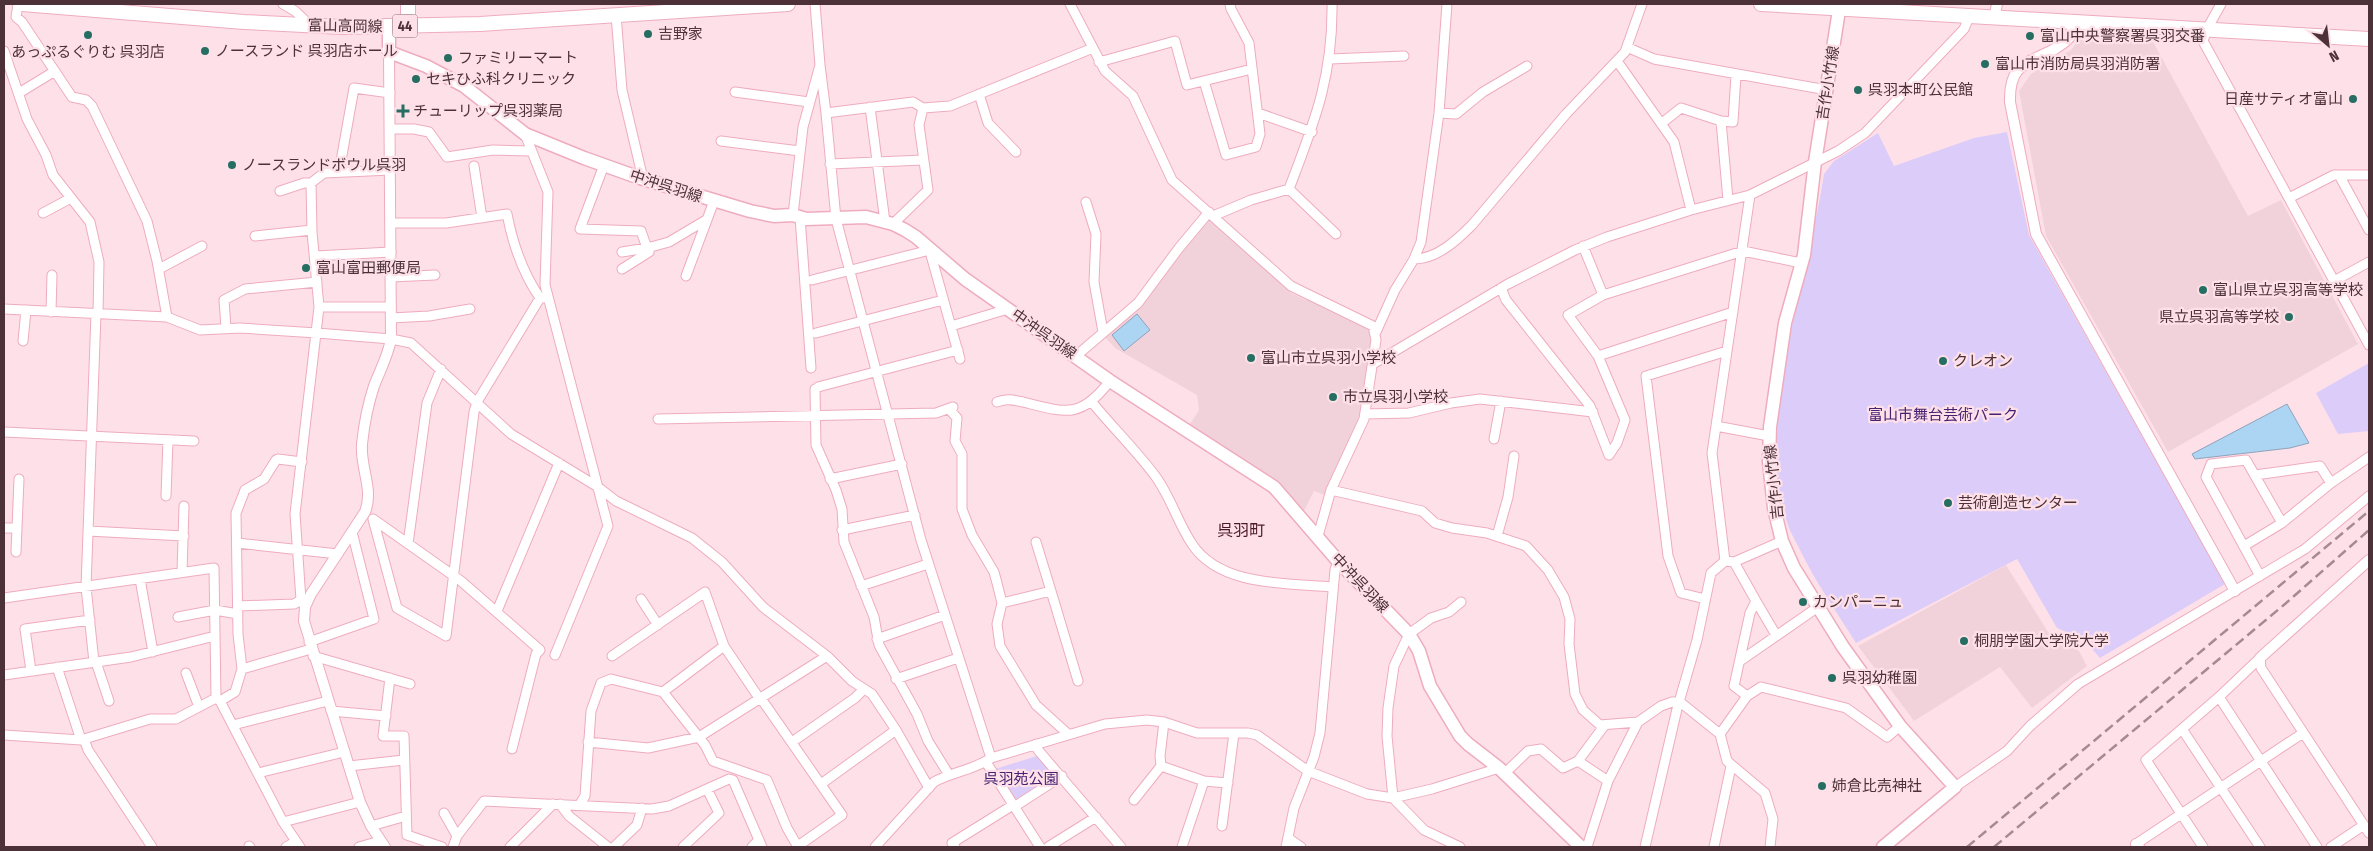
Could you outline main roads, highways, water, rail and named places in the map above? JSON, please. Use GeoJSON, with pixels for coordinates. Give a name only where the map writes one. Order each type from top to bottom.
{"type":"FeatureCollection","features":[{"type":"Feature","properties":{"kind":"main road","name":"富山高岡線"},"geometry":{"type":"LineString","coordinates":[[22,4],[244,22],[311,26],[389,27],[480,24],[738,5],[788,4]]}},
{"type":"Feature","properties":{"kind":"main road"},"geometry":{"type":"LineString","coordinates":[[408,4],[408,26]]}},
{"type":"Feature","properties":{"kind":"main road"},"geometry":{"type":"LineString","coordinates":[[1761,4],[1840,6],[1994,19],[2369,39]]}},
{"type":"Feature","properties":{"kind":"main road","name":"吉作小竹線"},"geometry":{"type":"LineString","coordinates":[[1840,6],[1815,162],[1802,263],[1785,323],[1769,436],[1774,508],[1782,541],[1799,577],[1862,676],[1900,726],[1955,787],[1883,847]]}},
{"type":"Feature","properties":{"kind":"main road","name":"中沖呉羽線"},"geometry":{"type":"LineString","coordinates":[[389,27],[389,52],[426,66],[464,86],[525,134],[604,166],[750,211],[774,216],[866,217],[889,223],[916,237],[966,279],[1110,381],[1274,487],[1338,561],[1409,634],[1419,651],[1430,686],[1451,724],[1468,744],[1502,771],[1581,847]]}},
{"type":"Feature","properties":{"kind":"water"},"geometry":{"type":"Polygon","coordinates":[[[1137,314],[1150,330],[1124,351],[1112,335],[1137,314]]]}},
{"type":"Feature","properties":{"kind":"water"},"geometry":{"type":"Polygon","coordinates":[[[2287,404],[2309,443],[2290,448],[2195,459],[2192,454],[2287,404]]]}},
{"type":"Feature","properties":{"kind":"railway"},"geometry":{"type":"LineString","coordinates":[[1967,847],[2369,511]]}},
{"type":"Feature","properties":{"kind":"railway"},"geometry":{"type":"LineString","coordinates":[[1994,847],[2285,604],[2369,530]]}},
{"type":"Feature","properties":{"kind":"place","name":"吉野家"},"geometry":{"type":"Point","coordinates":[648,34]}},
{"type":"Feature","properties":{"kind":"place","name":"あっぷるぐりむ 呉羽店"},"geometry":{"type":"Point","coordinates":[88,35]}},
{"type":"Feature","properties":{"kind":"place","name":"富山中央警察署呉羽交番"},"geometry":{"type":"Point","coordinates":[2030,36]}},
{"type":"Feature","properties":{"kind":"place","name":"ノースランド 呉羽店ホール"},"geometry":{"type":"Point","coordinates":[205,51]}},
{"type":"Feature","properties":{"kind":"place","name":"ファミリーマート"},"geometry":{"type":"Point","coordinates":[448,58]}},
{"type":"Feature","properties":{"kind":"place","name":"富山市消防局呉羽消防署"},"geometry":{"type":"Point","coordinates":[1985,64]}},
{"type":"Feature","properties":{"kind":"place","name":"セキひふ科クリニック"},"geometry":{"type":"Point","coordinates":[416,79]}},
{"type":"Feature","properties":{"kind":"place","name":"呉羽本町公民館"},"geometry":{"type":"Point","coordinates":[1858,90]}},
{"type":"Feature","properties":{"kind":"place","name":"日産サティオ富山"},"geometry":{"type":"Point","coordinates":[2353,99]}},
{"type":"Feature","properties":{"kind":"place","name":"チューリップ呉羽薬局"},"geometry":{"type":"Point","coordinates":[403,111]}},
{"type":"Feature","properties":{"kind":"place","name":"ノースランドボウル呉羽"},"geometry":{"type":"Point","coordinates":[232,165]}},
{"type":"Feature","properties":{"kind":"place","name":"富山富田郵便局"},"geometry":{"type":"Point","coordinates":[306,268]}},
{"type":"Feature","properties":{"kind":"place","name":"富山県立呉羽高等学校"},"geometry":{"type":"Point","coordinates":[2203,290]}},
{"type":"Feature","properties":{"kind":"place","name":"県立呉羽高等学校"},"geometry":{"type":"Point","coordinates":[2289,317]}},
{"type":"Feature","properties":{"kind":"place","name":"富山市立呉羽小学校"},"geometry":{"type":"Point","coordinates":[1251,358]}},
{"type":"Feature","properties":{"kind":"place","name":"クレオン"},"geometry":{"type":"Point","coordinates":[1943,361]}},
{"type":"Feature","properties":{"kind":"place","name":"市立呉羽小学校"},"geometry":{"type":"Point","coordinates":[1333,397]}},
{"type":"Feature","properties":{"kind":"place","name":"芸術創造センター"},"geometry":{"type":"Point","coordinates":[1948,503]}},
{"type":"Feature","properties":{"kind":"place","name":"カンパーニュ"},"geometry":{"type":"Point","coordinates":[1803,602]}},
{"type":"Feature","properties":{"kind":"place","name":"桐朋学園大学院大学"},"geometry":{"type":"Point","coordinates":[1964,641]}},
{"type":"Feature","properties":{"kind":"place","name":"呉羽幼稚園"},"geometry":{"type":"Point","coordinates":[1832,678]}},
{"type":"Feature","properties":{"kind":"place","name":"姉倉比売神社"},"geometry":{"type":"Point","coordinates":[1822,786]}},
{"type":"Feature","properties":{"kind":"district","name":"呉羽町"},"geometry":{"type":"Point","coordinates":[1241,530]}},
{"type":"Feature","properties":{"kind":"park label","name":"富山市舞台芸術パーク"},"geometry":{"type":"Point","coordinates":[1943,415]}},
{"type":"Feature","properties":{"kind":"park label","name":"呉羽苑公園"},"geometry":{"type":"Point","coordinates":[1021,779]}}]}
